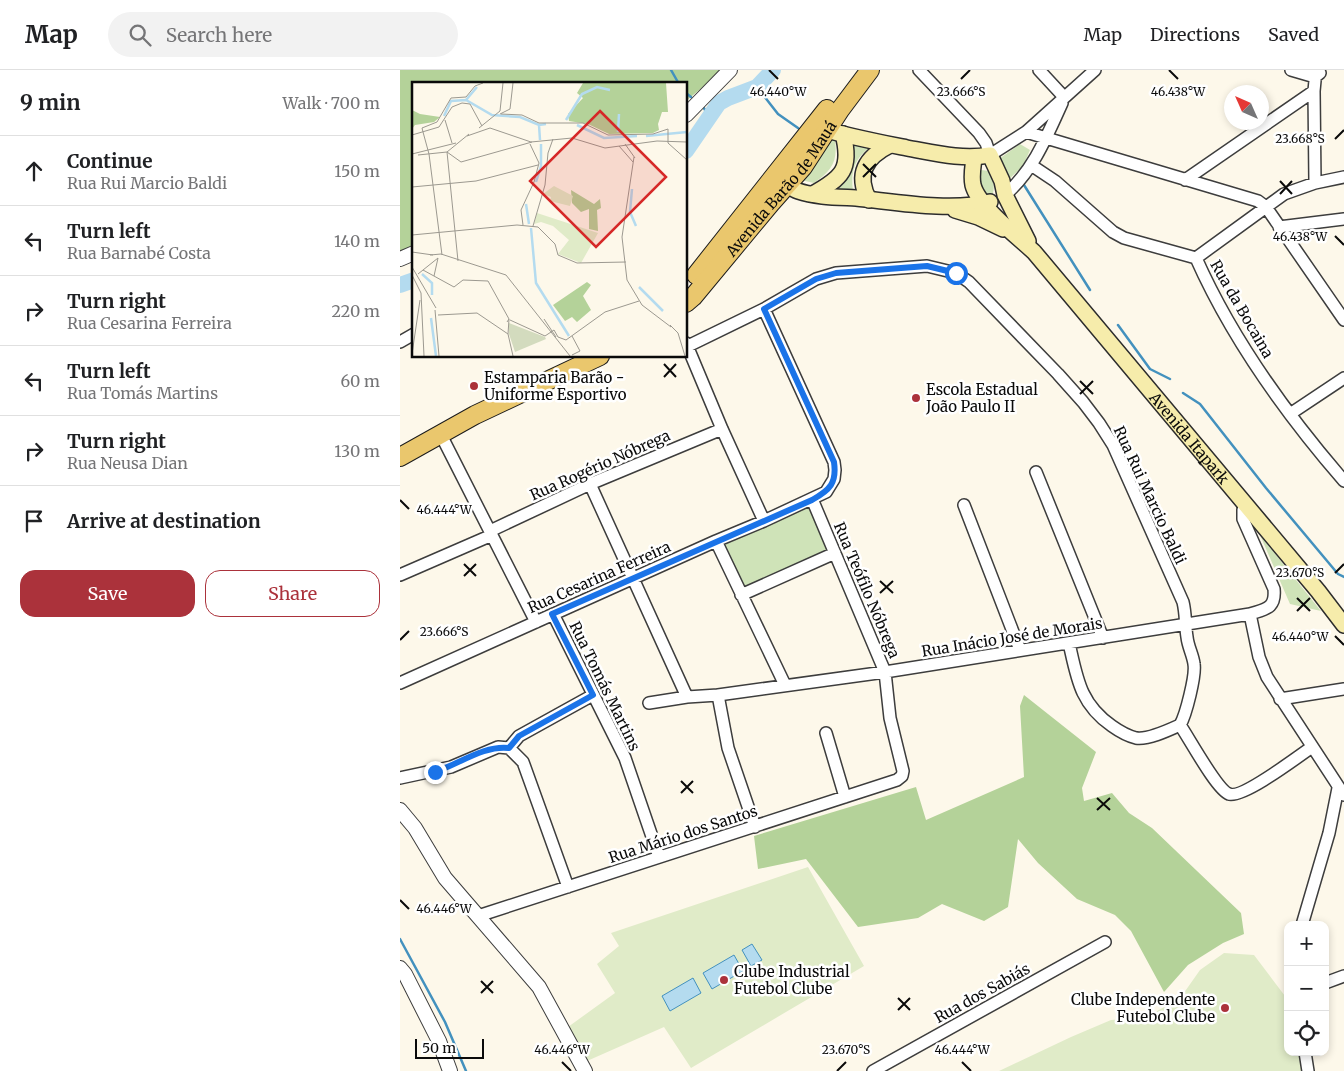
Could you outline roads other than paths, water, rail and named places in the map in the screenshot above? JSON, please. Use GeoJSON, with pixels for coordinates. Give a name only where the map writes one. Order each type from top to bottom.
{"type":"FeatureCollection","features":[{"type":"Feature","properties":{"kind":"main road","name":"Avenida Barão de Mauá"},"geometry":{"type":"LineString","coordinates":[[688,284],[798,147],[828,130],[857,70]]}},
{"type":"Feature","properties":{"kind":"main road","name":"Avenida Barão de Mauá"},"geometry":{"type":"LineString","coordinates":[[688,301],[803,167],[870,70]]}},
{"type":"Feature","properties":{"kind":"main road"},"geometry":{"type":"LineString","coordinates":[[828,130],[953,156],[974,158],[990,155]]}},
{"type":"Feature","properties":{"kind":"main road"},"geometry":{"type":"LineString","coordinates":[[813,194],[840,177],[845,166],[847,155],[828,130]]}},
{"type":"Feature","properties":{"kind":"main road"},"geometry":{"type":"LineString","coordinates":[[869,200],[864,189],[864,169],[869,159],[890,144]]}},
{"type":"Feature","properties":{"kind":"main road"},"geometry":{"type":"LineString","coordinates":[[798,147],[785,171],[785,181],[798,191],[939,206],[984,204],[1005,195]]}},
{"type":"Feature","properties":{"kind":"main road","name":"Avenida Itapark"},"geometry":{"type":"LineString","coordinates":[[990,155],[1002,182],[1005,195],[1034,252]]}},
{"type":"Feature","properties":{"kind":"main road","name":"Avenida Itapark"},"geometry":{"type":"LineString","coordinates":[[974,158],[972,176],[974,187],[984,204],[1034,252],[1318,592],[1344,626]]}},
{"type":"Feature","properties":{"kind":"main road"},"geometry":{"type":"LineString","coordinates":[[939,206],[978,217],[1019,238]]}},
{"type":"Feature","properties":{"kind":"main road"},"geometry":{"type":"LineString","coordinates":[[400,449],[440,424],[572,358]]}},
{"type":"Feature","properties":{"kind":"main road"},"geometry":{"type":"LineString","coordinates":[[400,457],[475,415],[596,358]]}},
{"type":"Feature","properties":{"kind":"street"},"geometry":{"type":"LineString","coordinates":[[688,113],[730,70]]}},
{"type":"Feature","properties":{"kind":"street"},"geometry":{"type":"LineString","coordinates":[[919,70],[979,133],[986,143],[990,155],[1026,132],[1095,70]]}},
{"type":"Feature","properties":{"kind":"street"},"geometry":{"type":"LineString","coordinates":[[1039,70],[1064,97]]}},
{"type":"Feature","properties":{"kind":"street"},"geometry":{"type":"LineString","coordinates":[[1292,70],[1318,72],[1314,91],[1315,183]]}},
{"type":"Feature","properties":{"kind":"street"},"geometry":{"type":"LineString","coordinates":[[1185,180],[1314,91]]}},
{"type":"Feature","properties":{"kind":"street"},"geometry":{"type":"LineString","coordinates":[[1005,195],[1022,179],[1031,165],[1064,97]]}},
{"type":"Feature","properties":{"kind":"street"},"geometry":{"type":"LineString","coordinates":[[1054,119],[1063,143]]}},
{"type":"Feature","properties":{"kind":"street"},"geometry":{"type":"LineString","coordinates":[[1026,132],[1250,198],[1266,207],[1344,320]]}},
{"type":"Feature","properties":{"kind":"street"},"geometry":{"type":"LineString","coordinates":[[974,158],[979,133]]}},
{"type":"Feature","properties":{"kind":"street","name":"Rua da Bocaina"},"geometry":{"type":"LineString","coordinates":[[1031,165],[1055,181],[1113,232],[1124,238],[1196,258],[1209,288],[1224,314],[1290,414],[1344,481]]}},
{"type":"Feature","properties":{"kind":"street"},"geometry":{"type":"LineString","coordinates":[[1196,258],[1284,194],[1315,183],[1344,177]]}},
{"type":"Feature","properties":{"kind":"street"},"geometry":{"type":"LineString","coordinates":[[1279,227],[1344,219]]}},
{"type":"Feature","properties":{"kind":"street"},"geometry":{"type":"LineString","coordinates":[[400,259],[412,254]]}},
{"type":"Feature","properties":{"kind":"street","name":"Rua Rui Marcio Baldi"},"geometry":{"type":"LineString","coordinates":[[688,345],[764,309],[816,279],[836,273],[853,270],[927,266],[956,273],[969,282],[1083,402],[1113,445],[1183,602],[1186,636],[1194,664],[1194,673],[1185,716],[1180,725]]}},
{"type":"Feature","properties":{"kind":"street","name":"Rua Cesarina Ferreira"},"geometry":{"type":"LineString","coordinates":[[400,683],[812,500],[826,492],[831,485],[835,470],[834,462],[764,309]]}},
{"type":"Feature","properties":{"kind":"street"},"geometry":{"type":"LineString","coordinates":[[400,342],[412,335]]}},
{"type":"Feature","properties":{"kind":"street"},"geometry":{"type":"LineString","coordinates":[[688,347],[764,521]]}},
{"type":"Feature","properties":{"kind":"street"},"geometry":{"type":"LineString","coordinates":[[1290,414],[1344,378]]}},
{"type":"Feature","properties":{"kind":"street","name":"Rua Rogério Nóbrega"},"geometry":{"type":"LineString","coordinates":[[400,575],[590,484],[722,428]]}},
{"type":"Feature","properties":{"kind":"street"},"geometry":{"type":"LineString","coordinates":[[440,434],[536,622]]}},
{"type":"Feature","properties":{"kind":"street"},"geometry":{"type":"LineString","coordinates":[[1036,472],[1103,638]]}},
{"type":"Feature","properties":{"kind":"street"},"geometry":{"type":"LineString","coordinates":[[590,484],[687,697]]}},
{"type":"Feature","properties":{"kind":"street","name":"Rua Teófilo Nóbrega"},"geometry":{"type":"LineString","coordinates":[[812,500],[885,672],[890,718],[903,772],[902,776],[897,780]]}},
{"type":"Feature","properties":{"kind":"street"},"geometry":{"type":"LineString","coordinates":[[964,505],[1020,650]]}},
{"type":"Feature","properties":{"kind":"street","name":"Rua Inácio José de Morais"},"geometry":{"type":"LineString","coordinates":[[649,703],[885,672],[1250,614],[1267,609],[1275,598],[1274,589],[1243,519],[1245,506]]}},
{"type":"Feature","properties":{"kind":"street"},"geometry":{"type":"LineString","coordinates":[[716,541],[785,685]]}},
{"type":"Feature","properties":{"kind":"street"},"geometry":{"type":"LineString","coordinates":[[741,595],[835,553]]}},
{"type":"Feature","properties":{"kind":"street","name":"Rua Tomás Martins"},"geometry":{"type":"LineString","coordinates":[[552,614],[625,758],[659,857]]}},
{"type":"Feature","properties":{"kind":"street"},"geometry":{"type":"LineString","coordinates":[[1250,614],[1259,657],[1267,678],[1341,792],[1303,921]]}},
{"type":"Feature","properties":{"kind":"street"},"geometry":{"type":"LineString","coordinates":[[1069,643],[1080,688],[1086,701],[1106,722],[1120,731],[1137,738],[1160,734],[1180,725],[1219,786],[1231,795],[1238,795],[1268,778],[1312,747]]}},
{"type":"Feature","properties":{"kind":"street"},"geometry":{"type":"LineString","coordinates":[[1280,700],[1344,688]]}},
{"type":"Feature","properties":{"kind":"street"},"geometry":{"type":"LineString","coordinates":[[509,748],[519,736],[593,695]]}},
{"type":"Feature","properties":{"kind":"street"},"geometry":{"type":"LineString","coordinates":[[718,695],[728,748],[755,827]]}},
{"type":"Feature","properties":{"kind":"street"},"geometry":{"type":"LineString","coordinates":[[826,733],[845,797]]}},
{"type":"Feature","properties":{"kind":"street"},"geometry":{"type":"LineString","coordinates":[[400,778],[451,767],[498,747],[509,748],[523,762],[568,887]]}},
{"type":"Feature","properties":{"kind":"street","name":"Rua Mário dos Santos"},"geometry":{"type":"LineString","coordinates":[[478,916],[897,780]]}},
{"type":"Feature","properties":{"kind":"street"},"geometry":{"type":"LineString","coordinates":[[400,810],[416,828],[445,878],[539,987],[585,1071]]}},
{"type":"Feature","properties":{"kind":"street","name":"Rua dos Sabiás"},"geometry":{"type":"LineString","coordinates":[[873,1071],[1105,942]]}},
{"type":"Feature","properties":{"kind":"street"},"geometry":{"type":"LineString","coordinates":[[400,968],[405,974],[439,1042],[450,1071]]}},
{"type":"Feature","properties":{"kind":"street"},"geometry":{"type":"LineString","coordinates":[[1329,982],[1344,976]]}},
{"type":"Feature","properties":{"kind":"street"},"geometry":{"type":"LineString","coordinates":[[1306,1056],[1308,1071]]}},
{"type":"Feature","properties":{"kind":"water"},"geometry":{"type":"Polygon","coordinates":[[[752,944],[762,960],[751,966],[742,950],[752,944]]]}},
{"type":"Feature","properties":{"kind":"water"},"geometry":{"type":"Polygon","coordinates":[[[734,955],[743,971],[712,989],[703,973],[734,955]]]}},
{"type":"Feature","properties":{"kind":"water"},"geometry":{"type":"Polygon","coordinates":[[[693,978],[701,993],[670,1011],[662,996],[693,978]]]}},
{"type":"Feature","properties":{"kind":"waterway"},"geometry":{"type":"LineString","coordinates":[[671,70],[678,82]]}},
{"type":"Feature","properties":{"kind":"waterway"},"geometry":{"type":"LineString","coordinates":[[688,148],[719,103],[757,87],[773,70]]}},
{"type":"Feature","properties":{"kind":"waterway"},"geometry":{"type":"LineString","coordinates":[[757,87],[778,114],[798,128]]}},
{"type":"Feature","properties":{"kind":"waterway"},"geometry":{"type":"LineString","coordinates":[[702,105],[710,118]]}},
{"type":"Feature","properties":{"kind":"waterway"},"geometry":{"type":"LineString","coordinates":[[1024,185],[1090,290]]}},
{"type":"Feature","properties":{"kind":"waterway"},"geometry":{"type":"LineString","coordinates":[[400,285],[412,281]]}},
{"type":"Feature","properties":{"kind":"waterway"},"geometry":{"type":"LineString","coordinates":[[1118,325],[1150,369],[1170,379]]}},
{"type":"Feature","properties":{"kind":"waterway"},"geometry":{"type":"LineString","coordinates":[[1183,393],[1200,404],[1266,488],[1338,574],[1344,577]]}},
{"type":"Feature","properties":{"kind":"waterway"},"geometry":{"type":"LineString","coordinates":[[400,939],[445,1022],[466,1071]]}},
{"type":"Feature","properties":{"kind":"place","name":"Estamparia Barão - Uniforme Esportivo"},"geometry":{"type":"Point","coordinates":[474,386]}},
{"type":"Feature","properties":{"kind":"place","name":"Escola Estadual João Paulo II"},"geometry":{"type":"Point","coordinates":[916,398]}},
{"type":"Feature","properties":{"kind":"place","name":"Clube Industrial Futebol Clube"},"geometry":{"type":"Point","coordinates":[724,980]}},
{"type":"Feature","properties":{"kind":"place","name":"Clube Independente Futebol Clube"},"geometry":{"type":"Point","coordinates":[1225,1008]}}]}
